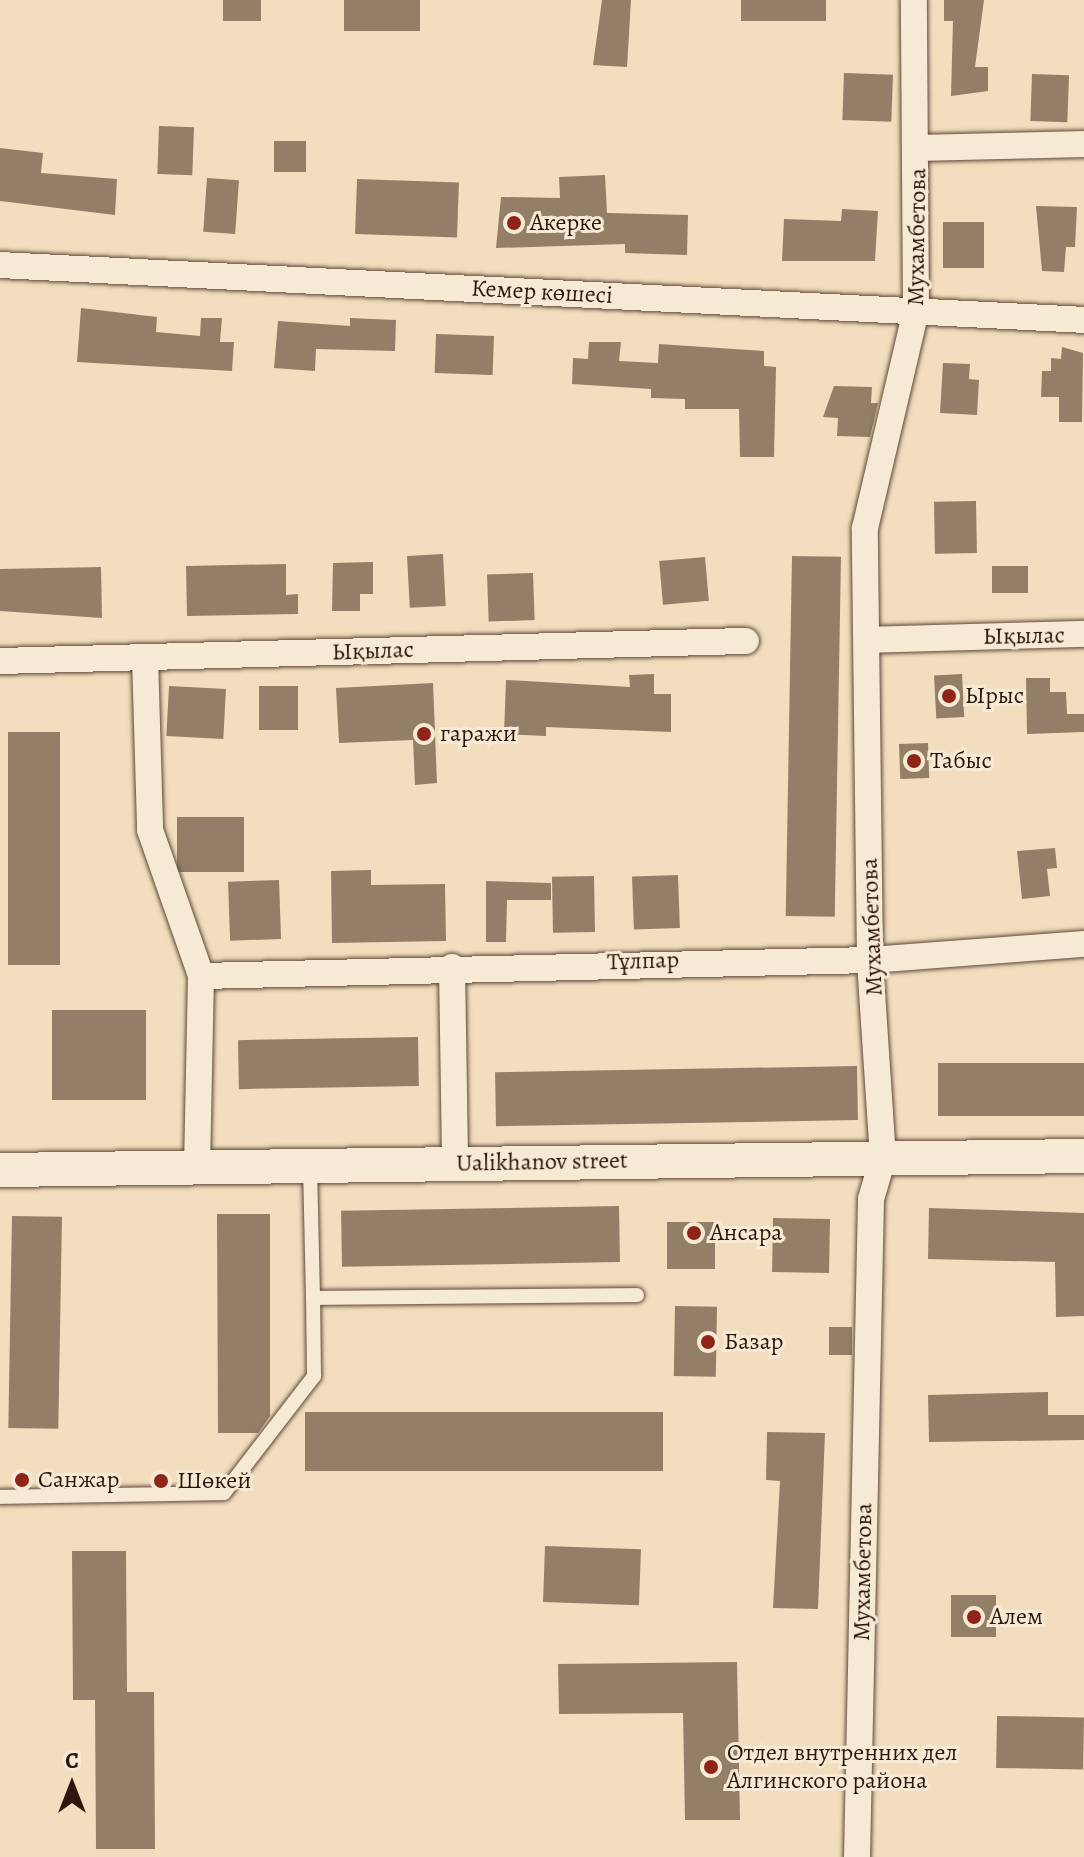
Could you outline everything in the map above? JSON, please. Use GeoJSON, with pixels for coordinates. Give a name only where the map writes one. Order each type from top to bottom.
{"type":"FeatureCollection","features":[{"type":"Feature","properties":{"kind":"street","name":"Мухамбетова"},"geometry":{"type":"LineString","coordinates":[[857,1857],[871,1199],[883,1158],[870,960],[865,528],[916,311],[919,148],[914,0]]}},
{"type":"Feature","properties":{"kind":"street"},"geometry":{"type":"LineString","coordinates":[[919,148],[1084,144]]}},
{"type":"Feature","properties":{"kind":"street","name":"Кемер көшесі"},"geometry":{"type":"LineString","coordinates":[[0,265],[1084,320]]}},
{"type":"Feature","properties":{"kind":"street","name":"Ықылас"},"geometry":{"type":"LineString","coordinates":[[867,640],[1084,634]]}},
{"type":"Feature","properties":{"kind":"street","name":"Ықылас"},"geometry":{"type":"LineString","coordinates":[[0,661],[746,641]]}},
{"type":"Feature","properties":{"kind":"street"},"geometry":{"type":"LineString","coordinates":[[145,657],[150,830],[201,976],[197,1167]]}},
{"type":"Feature","properties":{"kind":"street","name":"Тұлпар"},"geometry":{"type":"LineString","coordinates":[[201,976],[452,967],[870,960],[1084,944]]}},
{"type":"Feature","properties":{"kind":"street"},"geometry":{"type":"LineString","coordinates":[[452,967],[455,1164]]}},
{"type":"Feature","properties":{"kind":"street","name":"Ualikhanov street"},"geometry":{"type":"LineString","coordinates":[[0,1170],[1084,1156]]}},
{"type":"Feature","properties":{"kind":"lane"},"geometry":{"type":"LineString","coordinates":[[0,1497],[224,1493],[314,1376],[310,1166]]}},
{"type":"Feature","properties":{"kind":"lane"},"geometry":{"type":"LineString","coordinates":[[313,1298],[637,1295]]}},
{"type":"Feature","properties":{"kind":"building"},"geometry":{"type":"Polygon","coordinates":[[[223,0],[261,0],[261,21],[223,21],[223,0]]]}},
{"type":"Feature","properties":{"kind":"building"},"geometry":{"type":"Polygon","coordinates":[[[344,0],[420,0],[420,31],[344,31],[344,0]]]}},
{"type":"Feature","properties":{"kind":"building"},"geometry":{"type":"Polygon","coordinates":[[[602,0],[631,0],[627,67],[593,65],[602,0]]]}},
{"type":"Feature","properties":{"kind":"building"},"geometry":{"type":"Polygon","coordinates":[[[741,0],[826,0],[826,21],[741,21],[741,0]]]}},
{"type":"Feature","properties":{"kind":"building"},"geometry":{"type":"Polygon","coordinates":[[[944,0],[984,0],[975,67],[988,67],[988,91],[951,96],[953,21],[944,21],[944,0]]]}},
{"type":"Feature","properties":{"kind":"building"},"geometry":{"type":"Polygon","coordinates":[[[844,73],[893,75],[891,122],[842,120],[844,73]]]}},
{"type":"Feature","properties":{"kind":"building"},"geometry":{"type":"Polygon","coordinates":[[[1032,74],[1069,75],[1067,122],[1030,121],[1032,74]]]}},
{"type":"Feature","properties":{"kind":"building"},"geometry":{"type":"Polygon","coordinates":[[[159,126],[194,127],[192,175],[157,174],[159,126]]]}},
{"type":"Feature","properties":{"kind":"building"},"geometry":{"type":"Polygon","coordinates":[[[274,141],[306,141],[306,172],[274,172],[274,141]]]}},
{"type":"Feature","properties":{"kind":"building"},"geometry":{"type":"Polygon","coordinates":[[[0,148],[43,153],[41,173],[117,179],[115,215],[0,201],[0,148]]]}},
{"type":"Feature","properties":{"kind":"building"},"geometry":{"type":"Polygon","coordinates":[[[605,175],[607,213],[688,215],[687,255],[625,253],[625,244],[496,248],[501,197],[560,198],[559,177],[605,175]]]}},
{"type":"Feature","properties":{"kind":"building"},"geometry":{"type":"Polygon","coordinates":[[[207,178],[239,180],[235,234],[203,232],[207,178]]]}},
{"type":"Feature","properties":{"kind":"building"},"geometry":{"type":"Polygon","coordinates":[[[357,179],[459,183],[457,238],[355,234],[357,179]]]}},
{"type":"Feature","properties":{"kind":"building"},"geometry":{"type":"Polygon","coordinates":[[[1036,206],[1077,207],[1075,247],[1066,247],[1064,272],[1042,271],[1036,206]]]}},
{"type":"Feature","properties":{"kind":"building"},"geometry":{"type":"Polygon","coordinates":[[[842,209],[878,211],[875,261],[782,261],[784,219],[841,221],[842,209]]]}},
{"type":"Feature","properties":{"kind":"building"},"geometry":{"type":"Polygon","coordinates":[[[943,222],[984,222],[984,268],[943,268],[943,222]]]}},
{"type":"Feature","properties":{"kind":"building"},"geometry":{"type":"Polygon","coordinates":[[[81,308],[157,317],[156,332],[200,336],[201,318],[222,318],[220,342],[234,342],[232,371],[77,362],[81,308]]]}},
{"type":"Feature","properties":{"kind":"building"},"geometry":{"type":"Polygon","coordinates":[[[350,318],[396,320],[395,351],[316,349],[315,371],[274,368],[278,321],[350,326],[350,318]]]}},
{"type":"Feature","properties":{"kind":"building"},"geometry":{"type":"Polygon","coordinates":[[[436,334],[494,336],[493,375],[435,373],[436,334]]]}},
{"type":"Feature","properties":{"kind":"building"},"geometry":{"type":"Polygon","coordinates":[[[589,342],[621,342],[619,361],[658,363],[659,344],[764,351],[764,366],[776,367],[774,457],[740,457],[739,409],[685,409],[685,399],[651,398],[651,389],[572,384],[573,358],[588,359],[589,342]]]}},
{"type":"Feature","properties":{"kind":"building"},"geometry":{"type":"Polygon","coordinates":[[[1062,347],[1083,353],[1082,422],[1059,422],[1059,397],[1041,397],[1042,371],[1051,371],[1051,358],[1061,359],[1062,347]]]}},
{"type":"Feature","properties":{"kind":"building"},"geometry":{"type":"Polygon","coordinates":[[[943,363],[970,364],[969,379],[979,380],[977,415],[940,413],[943,363]]]}},
{"type":"Feature","properties":{"kind":"building"},"geometry":{"type":"Polygon","coordinates":[[[834,386],[872,387],[871,403],[878,403],[870,437],[837,436],[838,418],[823,417],[834,386]]]}},
{"type":"Feature","properties":{"kind":"building"},"geometry":{"type":"Polygon","coordinates":[[[976,501],[977,553],[935,554],[934,502],[976,501]]]}},
{"type":"Feature","properties":{"kind":"building"},"geometry":{"type":"Polygon","coordinates":[[[443,554],[446,606],[410,608],[407,556],[443,554]]]}},
{"type":"Feature","properties":{"kind":"building"},"geometry":{"type":"Polygon","coordinates":[[[792,556],[841,557],[835,917],[786,916],[792,556]]]}},
{"type":"Feature","properties":{"kind":"building"},"geometry":{"type":"Polygon","coordinates":[[[705,557],[709,601],[663,605],[659,561],[705,557]]]}},
{"type":"Feature","properties":{"kind":"building"},"geometry":{"type":"Polygon","coordinates":[[[373,562],[373,594],[360,594],[360,611],[332,611],[333,563],[373,562]]]}},
{"type":"Feature","properties":{"kind":"building"},"geometry":{"type":"Polygon","coordinates":[[[286,564],[286,595],[298,594],[298,614],[187,616],[186,566],[286,564]]]}},
{"type":"Feature","properties":{"kind":"building"},"geometry":{"type":"Polygon","coordinates":[[[992,566],[1028,566],[1028,593],[992,593],[992,566]]]}},
{"type":"Feature","properties":{"kind":"building"},"geometry":{"type":"Polygon","coordinates":[[[101,567],[102,618],[0,611],[0,569],[101,567]]]}},
{"type":"Feature","properties":{"kind":"building"},"geometry":{"type":"Polygon","coordinates":[[[533,573],[535,620],[489,622],[487,575],[533,573]]]}},
{"type":"Feature","properties":{"kind":"building"},"geometry":{"type":"Polygon","coordinates":[[[654,674],[654,694],[671,694],[671,732],[546,727],[546,736],[504,734],[506,680],[630,687],[629,675],[654,674]]]}},
{"type":"Feature","properties":{"kind":"building","name":"Ырыс"},"geometry":{"type":"Polygon","coordinates":[[[962,674],[964,717],[936,718],[934,675],[962,674]]]}},
{"type":"Feature","properties":{"kind":"building"},"geometry":{"type":"Polygon","coordinates":[[[1026,678],[1050,678],[1050,692],[1066,692],[1067,714],[1084,714],[1084,732],[1027,734],[1026,678]]]}},
{"type":"Feature","properties":{"kind":"building"},"geometry":{"type":"Polygon","coordinates":[[[433,683],[437,783],[415,785],[413,740],[339,743],[336,688],[433,683]]]}},
{"type":"Feature","properties":{"kind":"building"},"geometry":{"type":"Polygon","coordinates":[[[169,686],[226,689],[223,739],[166,736],[169,686]]]}},
{"type":"Feature","properties":{"kind":"building"},"geometry":{"type":"Polygon","coordinates":[[[259,686],[298,686],[298,730],[259,730],[259,686]]]}},
{"type":"Feature","properties":{"kind":"building"},"geometry":{"type":"Polygon","coordinates":[[[8,732],[60,732],[60,965],[8,965],[8,732]]]}},
{"type":"Feature","properties":{"kind":"building","name":"Табыс"},"geometry":{"type":"Polygon","coordinates":[[[928,743],[929,778],[900,779],[899,744],[928,743]]]}},
{"type":"Feature","properties":{"kind":"building"},"geometry":{"type":"Polygon","coordinates":[[[177,817],[244,817],[244,872],[177,872],[177,817]]]}},
{"type":"Feature","properties":{"kind":"building"},"geometry":{"type":"Polygon","coordinates":[[[1055,848],[1057,868],[1047,869],[1050,896],[1022,899],[1017,851],[1055,848]]]}},
{"type":"Feature","properties":{"kind":"building"},"geometry":{"type":"Polygon","coordinates":[[[371,870],[371,885],[445,884],[446,941],[332,943],[331,871],[371,870]]]}},
{"type":"Feature","properties":{"kind":"building"},"geometry":{"type":"Polygon","coordinates":[[[678,875],[680,928],[634,930],[632,877],[678,875]]]}},
{"type":"Feature","properties":{"kind":"building"},"geometry":{"type":"Polygon","coordinates":[[[594,876],[595,932],[553,933],[552,877],[594,876]]]}},
{"type":"Feature","properties":{"kind":"building"},"geometry":{"type":"Polygon","coordinates":[[[279,880],[281,939],[230,941],[228,882],[279,880]]]}},
{"type":"Feature","properties":{"kind":"building"},"geometry":{"type":"Polygon","coordinates":[[[486,881],[551,883],[551,900],[507,900],[506,942],[486,942],[486,881]]]}},
{"type":"Feature","properties":{"kind":"building"},"geometry":{"type":"Polygon","coordinates":[[[52,1010],[146,1010],[146,1100],[52,1100],[52,1010]]]}},
{"type":"Feature","properties":{"kind":"building"},"geometry":{"type":"Polygon","coordinates":[[[418,1037],[419,1086],[239,1089],[238,1040],[418,1037]]]}},
{"type":"Feature","properties":{"kind":"building"},"geometry":{"type":"Polygon","coordinates":[[[938,1063],[1084,1063],[1084,1116],[938,1116],[938,1063]]]}},
{"type":"Feature","properties":{"kind":"building"},"geometry":{"type":"Polygon","coordinates":[[[857,1066],[858,1120],[496,1126],[495,1072],[857,1066]]]}},
{"type":"Feature","properties":{"kind":"building"},"geometry":{"type":"Polygon","coordinates":[[[619,1206],[620,1262],[342,1267],[341,1211],[619,1206]]]}},
{"type":"Feature","properties":{"kind":"building"},"geometry":{"type":"Polygon","coordinates":[[[929,1208],[1084,1213],[1084,1316],[1056,1317],[1055,1262],[928,1259],[929,1208]]]}},
{"type":"Feature","properties":{"kind":"building"},"geometry":{"type":"Polygon","coordinates":[[[217,1214],[270,1214],[270,1416],[258,1433],[218,1433],[217,1214]]]}},
{"type":"Feature","properties":{"kind":"building"},"geometry":{"type":"Polygon","coordinates":[[[12,1216],[62,1217],[58,1429],[8,1428],[12,1216]]]}},
{"type":"Feature","properties":{"kind":"building"},"geometry":{"type":"Polygon","coordinates":[[[773,1218],[830,1219],[829,1273],[772,1272],[773,1218]]]}},
{"type":"Feature","properties":{"kind":"building"},"geometry":{"type":"Polygon","coordinates":[[[667,1222],[715,1222],[715,1269],[667,1269],[667,1222]]]}},
{"type":"Feature","properties":{"kind":"building"},"geometry":{"type":"Polygon","coordinates":[[[675,1306],[717,1307],[716,1377],[674,1376],[675,1306]]]}},
{"type":"Feature","properties":{"kind":"building"},"geometry":{"type":"Polygon","coordinates":[[[829,1327],[852,1327],[852,1355],[829,1355],[829,1327]]]}},
{"type":"Feature","properties":{"kind":"building"},"geometry":{"type":"Polygon","coordinates":[[[1048,1392],[1048,1415],[1084,1415],[1084,1440],[929,1442],[928,1395],[1048,1392]]]}},
{"type":"Feature","properties":{"kind":"building"},"geometry":{"type":"Polygon","coordinates":[[[305,1412],[663,1412],[663,1471],[305,1471],[305,1412]]]}},
{"type":"Feature","properties":{"kind":"building"},"geometry":{"type":"Polygon","coordinates":[[[767,1432],[825,1433],[818,1609],[773,1608],[780,1481],[766,1480],[767,1432]]]}},
{"type":"Feature","properties":{"kind":"building"},"geometry":{"type":"Polygon","coordinates":[[[545,1546],[641,1549],[639,1605],[543,1602],[545,1546]]]}},
{"type":"Feature","properties":{"kind":"building"},"geometry":{"type":"Polygon","coordinates":[[[72,1551],[126,1551],[127,1692],[154,1692],[155,1849],[96,1849],[95,1700],[73,1700],[72,1551]]]}},
{"type":"Feature","properties":{"kind":"building","name":"Алем"},"geometry":{"type":"Polygon","coordinates":[[[951,1595],[996,1595],[996,1637],[951,1637],[951,1595]]]}},
{"type":"Feature","properties":{"kind":"building","name":"Отдел внутренних дел Алгинского района"},"geometry":{"type":"Polygon","coordinates":[[[737,1662],[740,1820],[685,1820],[683,1713],[559,1714],[558,1664],[737,1662]]]}},
{"type":"Feature","properties":{"kind":"building"},"geometry":{"type":"Polygon","coordinates":[[[997,1716],[1084,1718],[1083,1770],[996,1768],[997,1716]]]}},
{"type":"Feature","properties":{"kind":"place","name":"Акерке"},"geometry":{"type":"Point","coordinates":[514,223]}},
{"type":"Feature","properties":{"kind":"place","name":"Ырыс"},"geometry":{"type":"Point","coordinates":[949,696]}},
{"type":"Feature","properties":{"kind":"place","name":"гаражи"},"geometry":{"type":"Point","coordinates":[424,734]}},
{"type":"Feature","properties":{"kind":"place","name":"Табыс"},"geometry":{"type":"Point","coordinates":[914,761]}},
{"type":"Feature","properties":{"kind":"place","name":"Ансара"},"geometry":{"type":"Point","coordinates":[694,1233]}},
{"type":"Feature","properties":{"kind":"place","name":"Базар"},"geometry":{"type":"Point","coordinates":[708,1342]}},
{"type":"Feature","properties":{"kind":"place","name":"Санжар"},"geometry":{"type":"Point","coordinates":[22,1480]}},
{"type":"Feature","properties":{"kind":"place","name":"Шөкей"},"geometry":{"type":"Point","coordinates":[161,1481]}},
{"type":"Feature","properties":{"kind":"place","name":"Алем"},"geometry":{"type":"Point","coordinates":[974,1617]}},
{"type":"Feature","properties":{"kind":"place","name":"Отдел внутренних дел Алгинского района"},"geometry":{"type":"Point","coordinates":[711,1767]}}]}
